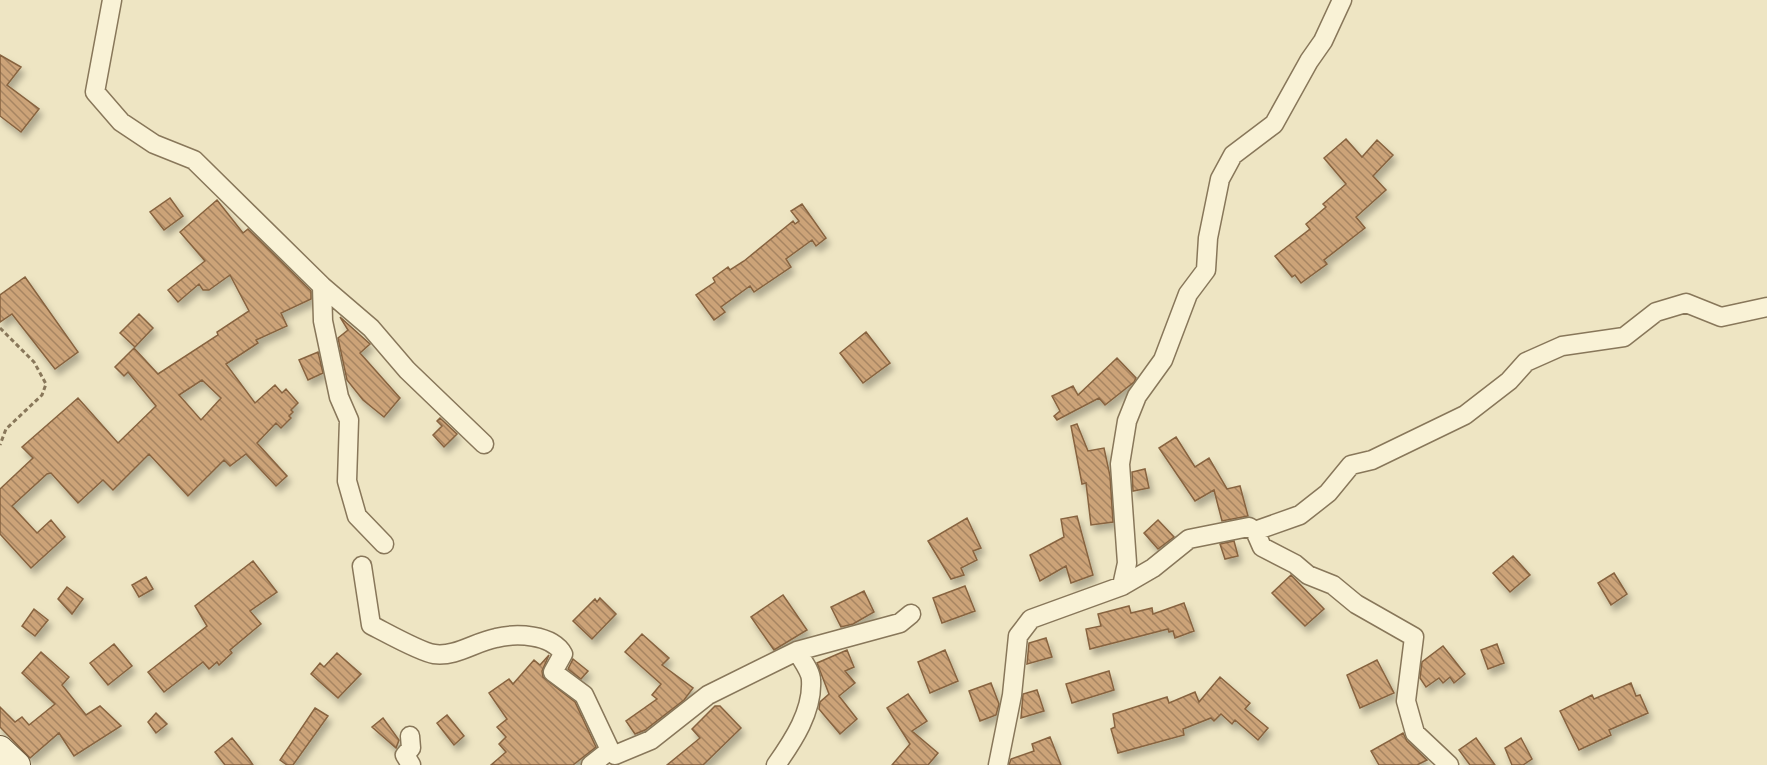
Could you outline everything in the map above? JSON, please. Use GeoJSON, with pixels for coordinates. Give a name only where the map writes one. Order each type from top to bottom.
{"type":"FeatureCollection","features":[{"type":"Feature","properties":{"kind":"street"},"geometry":{"type":"LineString","coordinates":[[112,0],[95,92],[121,122],[154,144],[194,160],[322,286],[371,328],[407,369],[484,444]]}},
{"type":"Feature","properties":{"kind":"street"},"geometry":{"type":"LineString","coordinates":[[1122,586],[1127,562],[1120,464],[1127,421],[1137,396],[1163,360],[1188,294],[1206,270],[1208,238],[1220,179],[1233,155],[1274,124],[1309,61],[1323,41],[1342,0]]}},
{"type":"Feature","properties":{"kind":"street"},"geometry":{"type":"LineString","coordinates":[[322,286],[323,321],[339,397],[349,420],[346,481],[357,516],[384,544]]}},
{"type":"Feature","properties":{"kind":"street"},"geometry":{"type":"LineString","coordinates":[[1255,531],[1300,515],[1328,493],[1351,465],[1372,460],[1465,415],[1509,381],[1526,362],[1562,346],[1624,337],[1656,312],[1686,303],[1721,317],[1767,307]]}},
{"type":"Feature","properties":{"kind":"street"},"geometry":{"type":"LineString","coordinates":[[998,765],[1012,695],[1018,636],[1031,619],[1122,586],[1153,568],[1190,539],[1249,527],[1255,531],[1262,547],[1295,564],[1308,575],[1333,585],[1356,604],[1414,637],[1406,701],[1415,733],[1449,765]]}},
{"type":"Feature","properties":{"kind":"street"},"geometry":{"type":"LineString","coordinates":[[362,566],[371,625],[433,654],[457,652],[496,637],[539,637],[559,647],[563,654],[553,672],[584,694],[610,750],[615,755],[651,740],[708,695],[797,651],[900,623],[911,614]]}},
{"type":"Feature","properties":{"kind":"street"},"geometry":{"type":"LineString","coordinates":[[776,765],[802,723],[808,702],[811,678],[797,651]]}},
{"type":"Feature","properties":{"kind":"street"},"geometry":{"type":"LineString","coordinates":[[410,736],[411,748],[405,755],[411,765]]}},
{"type":"Feature","properties":{"kind":"street"},"geometry":{"type":"LineString","coordinates":[[0,749],[17,765]]}},
{"type":"Feature","properties":{"kind":"street"},"geometry":{"type":"LineString","coordinates":[[591,765],[610,750]]}},
{"type":"Feature","properties":{"kind":"path"},"geometry":{"type":"LineString","coordinates":[[0,328],[34,362],[46,384],[42,395],[6,429],[0,445]]}},
{"type":"Feature","properties":{"kind":"building"},"geometry":{"type":"Polygon","coordinates":[[[0,55],[21,67],[7,85],[39,109],[21,132],[0,116],[0,55]]]}},
{"type":"Feature","properties":{"kind":"building"},"geometry":{"type":"Polygon","coordinates":[[[1346,139],[1362,157],[1377,140],[1393,155],[1373,176],[1386,190],[1356,217],[1365,228],[1324,260],[1327,264],[1301,283],[1295,275],[1292,277],[1275,256],[1310,229],[1306,224],[1326,207],[1323,204],[1346,184],[1324,158],[1346,139]]]}},
{"type":"Feature","properties":{"kind":"building"},"geometry":{"type":"Polygon","coordinates":[[[170,198],[183,216],[164,230],[150,212],[170,198]]]}},
{"type":"Feature","properties":{"kind":"building"},"geometry":{"type":"Polygon","coordinates":[[[217,200],[243,233],[248,229],[311,291],[311,299],[281,313],[287,326],[256,340],[258,343],[226,364],[255,403],[275,385],[282,393],[286,389],[298,403],[291,410],[293,412],[289,416],[291,418],[281,428],[276,423],[257,443],[287,476],[276,486],[246,454],[230,466],[224,460],[188,496],[149,454],[113,490],[103,480],[78,503],[51,473],[47,474],[12,506],[37,533],[51,520],[65,537],[31,568],[0,534],[0,489],[33,458],[22,447],[78,398],[118,443],[156,406],[128,372],[124,376],[115,367],[134,348],[158,374],[218,335],[217,332],[249,311],[230,275],[209,290],[203,290],[199,284],[178,302],[168,290],[205,261],[180,232],[217,200]],[[202,380],[179,395],[201,420],[221,398],[202,380]]]}},
{"type":"Feature","properties":{"kind":"building"},"geometry":{"type":"Polygon","coordinates":[[[802,204],[826,238],[816,246],[812,240],[786,259],[791,267],[754,292],[750,286],[721,307],[725,312],[714,320],[696,295],[715,282],[713,278],[728,267],[730,270],[744,261],[793,221],[795,224],[799,221],[791,211],[802,204]]]}},
{"type":"Feature","properties":{"kind":"building"},"geometry":{"type":"Polygon","coordinates":[[[25,277],[78,352],[55,369],[12,314],[0,322],[0,295],[25,277]]]}},
{"type":"Feature","properties":{"kind":"building"},"geometry":{"type":"Polygon","coordinates":[[[139,314],[153,328],[135,347],[120,333],[139,314]]]}},
{"type":"Feature","properties":{"kind":"building"},"geometry":{"type":"Polygon","coordinates":[[[340,317],[370,344],[360,353],[400,398],[384,417],[363,400],[347,380],[338,338],[348,330],[340,317]]]}},
{"type":"Feature","properties":{"kind":"building"},"geometry":{"type":"Polygon","coordinates":[[[866,332],[890,363],[863,383],[840,353],[866,332]]]}},
{"type":"Feature","properties":{"kind":"building"},"geometry":{"type":"Polygon","coordinates":[[[318,352],[323,373],[308,380],[299,360],[318,352]]]}},
{"type":"Feature","properties":{"kind":"building"},"geometry":{"type":"Polygon","coordinates":[[[1117,358],[1136,378],[1134,382],[1105,405],[1099,398],[1057,420],[1054,416],[1060,411],[1052,396],[1073,386],[1078,395],[1117,358]]]}},
{"type":"Feature","properties":{"kind":"building"},"geometry":{"type":"Polygon","coordinates":[[[440,418],[457,434],[444,447],[433,435],[442,426],[437,421],[440,418]]]}},
{"type":"Feature","properties":{"kind":"building"},"geometry":{"type":"Polygon","coordinates":[[[1077,424],[1088,451],[1104,448],[1110,476],[1113,522],[1091,525],[1086,483],[1082,484],[1071,426],[1077,424]]]}},
{"type":"Feature","properties":{"kind":"building"},"geometry":{"type":"Polygon","coordinates":[[[1176,437],[1195,467],[1209,458],[1227,489],[1240,486],[1248,516],[1222,521],[1214,490],[1195,501],[1159,448],[1176,437]]]}},
{"type":"Feature","properties":{"kind":"building"},"geometry":{"type":"Polygon","coordinates":[[[1145,469],[1149,488],[1133,491],[1132,472],[1145,469]]]}},
{"type":"Feature","properties":{"kind":"building"},"geometry":{"type":"Polygon","coordinates":[[[1077,516],[1093,575],[1071,583],[1066,566],[1040,581],[1030,555],[1064,537],[1061,519],[1077,516]]]}},
{"type":"Feature","properties":{"kind":"building"},"geometry":{"type":"Polygon","coordinates":[[[967,518],[981,548],[973,551],[977,560],[961,568],[964,575],[951,579],[928,541],[967,518]]]}},
{"type":"Feature","properties":{"kind":"building"},"geometry":{"type":"Polygon","coordinates":[[[1158,520],[1174,537],[1158,549],[1144,533],[1158,520]]]}},
{"type":"Feature","properties":{"kind":"building"},"geometry":{"type":"Polygon","coordinates":[[[1234,541],[1238,556],[1225,559],[1220,544],[1234,541]]]}},
{"type":"Feature","properties":{"kind":"building"},"geometry":{"type":"Polygon","coordinates":[[[1513,556],[1530,575],[1510,592],[1493,573],[1513,556]]]}},
{"type":"Feature","properties":{"kind":"building"},"geometry":{"type":"Polygon","coordinates":[[[253,561],[277,592],[250,611],[261,624],[230,650],[232,653],[219,665],[217,662],[209,669],[203,662],[164,692],[148,672],[207,626],[195,606],[253,561]]]}},
{"type":"Feature","properties":{"kind":"building"},"geometry":{"type":"Polygon","coordinates":[[[1614,573],[1627,594],[1611,605],[1598,583],[1614,573]]]}},
{"type":"Feature","properties":{"kind":"building"},"geometry":{"type":"Polygon","coordinates":[[[1291,575],[1324,609],[1305,626],[1272,593],[1291,575]]]}},
{"type":"Feature","properties":{"kind":"building"},"geometry":{"type":"Polygon","coordinates":[[[146,577],[153,589],[139,597],[132,585],[146,577]]]}},
{"type":"Feature","properties":{"kind":"building"},"geometry":{"type":"Polygon","coordinates":[[[965,586],[975,611],[942,623],[933,598],[965,586]]]}},
{"type":"Feature","properties":{"kind":"building"},"geometry":{"type":"Polygon","coordinates":[[[67,587],[83,599],[72,614],[58,599],[67,587]]]}},
{"type":"Feature","properties":{"kind":"building"},"geometry":{"type":"Polygon","coordinates":[[[864,591],[874,612],[853,624],[841,627],[831,607],[864,591]]]}},
{"type":"Feature","properties":{"kind":"building"},"geometry":{"type":"Polygon","coordinates":[[[783,595],[807,630],[774,650],[751,617],[783,595]]]}},
{"type":"Feature","properties":{"kind":"building"},"geometry":{"type":"Polygon","coordinates":[[[600,598],[616,614],[592,639],[573,621],[595,599],[597,602],[600,598]]]}},
{"type":"Feature","properties":{"kind":"building"},"geometry":{"type":"Polygon","coordinates":[[[1184,603],[1194,631],[1175,638],[1173,631],[1169,632],[1168,629],[1090,649],[1086,629],[1101,626],[1098,614],[1129,606],[1131,613],[1152,608],[1153,614],[1184,603]]]}},
{"type":"Feature","properties":{"kind":"building"},"geometry":{"type":"Polygon","coordinates":[[[34,609],[48,620],[35,636],[22,626],[34,609]]]}},
{"type":"Feature","properties":{"kind":"building"},"geometry":{"type":"Polygon","coordinates":[[[642,634],[669,658],[662,665],[693,688],[684,700],[645,730],[635,734],[626,721],[657,699],[652,695],[661,684],[625,652],[642,634]]]}},
{"type":"Feature","properties":{"kind":"building"},"geometry":{"type":"Polygon","coordinates":[[[1046,638],[1052,657],[1027,664],[1029,643],[1046,638]]]}},
{"type":"Feature","properties":{"kind":"building"},"geometry":{"type":"Polygon","coordinates":[[[114,644],[132,666],[108,685],[90,663],[114,644]]]}},
{"type":"Feature","properties":{"kind":"building"},"geometry":{"type":"Polygon","coordinates":[[[1497,644],[1504,663],[1488,669],[1481,650],[1497,644]]]}},
{"type":"Feature","properties":{"kind":"building"},"geometry":{"type":"Polygon","coordinates":[[[1443,646],[1465,674],[1454,683],[1450,677],[1443,683],[1439,678],[1426,687],[1420,678],[1422,662],[1443,646]]]}},
{"type":"Feature","properties":{"kind":"building"},"geometry":{"type":"Polygon","coordinates":[[[847,650],[854,667],[845,671],[855,683],[839,696],[857,719],[840,734],[819,709],[820,702],[829,694],[817,663],[847,650]]]}},
{"type":"Feature","properties":{"kind":"building"},"geometry":{"type":"Polygon","coordinates":[[[945,650],[958,681],[930,693],[918,662],[945,650]]]}},
{"type":"Feature","properties":{"kind":"building"},"geometry":{"type":"Polygon","coordinates":[[[41,652],[69,677],[62,685],[86,715],[100,706],[121,726],[74,756],[59,733],[30,758],[0,727],[0,707],[15,722],[22,717],[29,725],[55,704],[22,673],[41,652]]]}},
{"type":"Feature","properties":{"kind":"building"},"geometry":{"type":"Polygon","coordinates":[[[337,653],[361,674],[338,698],[311,674],[320,663],[324,667],[337,653]]]}},
{"type":"Feature","properties":{"kind":"building"},"geometry":{"type":"Polygon","coordinates":[[[549,655],[542,671],[543,677],[575,702],[596,747],[573,765],[491,765],[506,752],[499,744],[506,737],[497,727],[507,719],[489,693],[509,679],[513,684],[534,660],[540,665],[549,655]]]}},
{"type":"Feature","properties":{"kind":"building"},"geometry":{"type":"Polygon","coordinates":[[[573,659],[588,671],[581,679],[568,669],[573,659]]]}},
{"type":"Feature","properties":{"kind":"building"},"geometry":{"type":"Polygon","coordinates":[[[1377,660],[1394,693],[1360,708],[1347,675],[1377,660]]]}},
{"type":"Feature","properties":{"kind":"building"},"geometry":{"type":"Polygon","coordinates":[[[1109,671],[1114,690],[1072,703],[1066,684],[1109,671]]]}},
{"type":"Feature","properties":{"kind":"building"},"geometry":{"type":"Polygon","coordinates":[[[1220,677],[1250,703],[1245,709],[1268,728],[1258,740],[1235,720],[1232,724],[1221,714],[1214,721],[1211,718],[1183,729],[1184,735],[1118,753],[1111,729],[1115,727],[1113,714],[1167,697],[1169,703],[1195,692],[1199,702],[1220,677]]]}},
{"type":"Feature","properties":{"kind":"building"},"geometry":{"type":"Polygon","coordinates":[[[991,683],[999,704],[996,715],[980,721],[969,691],[991,683]]]}},
{"type":"Feature","properties":{"kind":"building"},"geometry":{"type":"Polygon","coordinates":[[[1631,683],[1636,696],[1640,695],[1648,713],[1609,730],[1611,735],[1579,750],[1560,711],[1592,695],[1594,699],[1631,683]]]}},
{"type":"Feature","properties":{"kind":"building"},"geometry":{"type":"Polygon","coordinates":[[[1037,690],[1044,711],[1021,718],[1023,694],[1037,690]]]}},
{"type":"Feature","properties":{"kind":"building"},"geometry":{"type":"Polygon","coordinates":[[[908,694],[927,721],[912,731],[938,753],[928,765],[892,765],[910,744],[887,708],[908,694]]]}},
{"type":"Feature","properties":{"kind":"building"},"geometry":{"type":"Polygon","coordinates":[[[715,706],[720,706],[741,728],[703,765],[667,765],[700,738],[692,729],[715,706]]]}},
{"type":"Feature","properties":{"kind":"building"},"geometry":{"type":"Polygon","coordinates":[[[315,708],[328,716],[293,765],[287,765],[280,760],[315,708]]]}},
{"type":"Feature","properties":{"kind":"building"},"geometry":{"type":"Polygon","coordinates":[[[156,713],[167,724],[156,733],[148,722],[156,713]]]}},
{"type":"Feature","properties":{"kind":"building"},"geometry":{"type":"Polygon","coordinates":[[[447,715],[464,736],[454,745],[437,723],[447,715]]]}},
{"type":"Feature","properties":{"kind":"building"},"geometry":{"type":"Polygon","coordinates":[[[383,718],[399,740],[396,748],[372,727],[383,718]]]}},
{"type":"Feature","properties":{"kind":"building"},"geometry":{"type":"Polygon","coordinates":[[[1403,733],[1407,741],[1427,760],[1417,765],[1379,765],[1371,751],[1403,733]]]}},
{"type":"Feature","properties":{"kind":"building"},"geometry":{"type":"Polygon","coordinates":[[[1050,737],[1061,765],[1009,765],[1011,759],[1034,751],[1032,744],[1050,737]]]}},
{"type":"Feature","properties":{"kind":"building"},"geometry":{"type":"Polygon","coordinates":[[[232,738],[253,765],[225,765],[215,752],[232,738]]]}},
{"type":"Feature","properties":{"kind":"building"},"geometry":{"type":"Polygon","coordinates":[[[1476,738],[1495,765],[1470,765],[1459,750],[1476,738]]]}},
{"type":"Feature","properties":{"kind":"building"},"geometry":{"type":"Polygon","coordinates":[[[1521,738],[1532,759],[1523,765],[1512,765],[1505,748],[1521,738]]]}}]}
